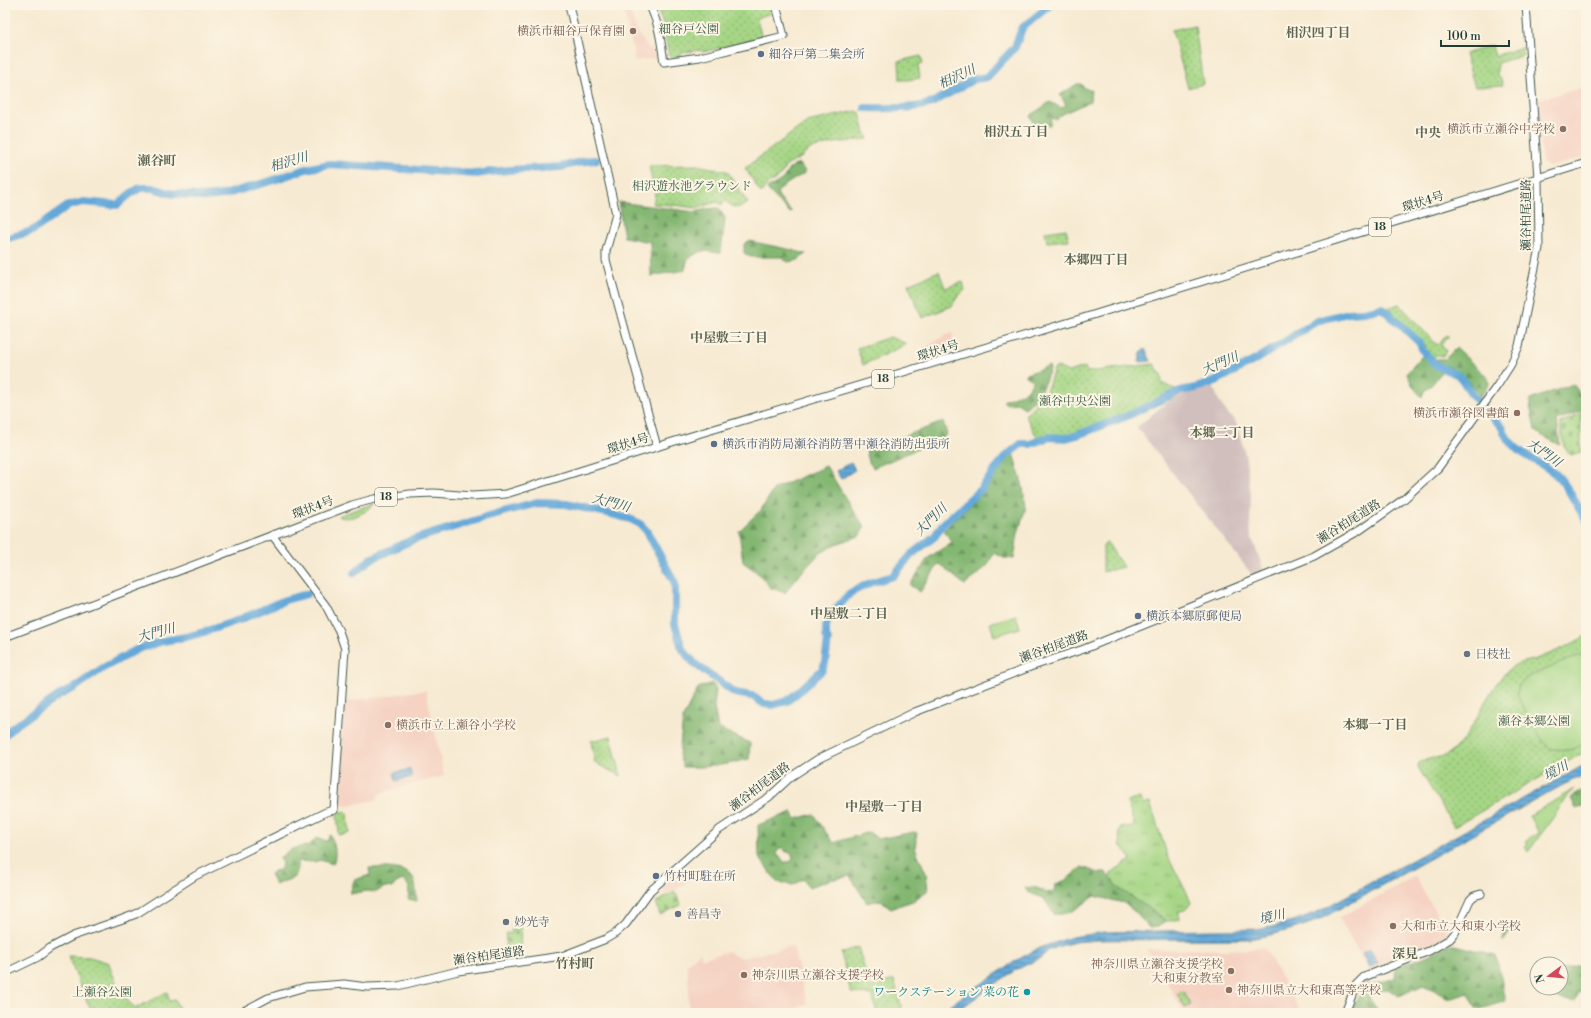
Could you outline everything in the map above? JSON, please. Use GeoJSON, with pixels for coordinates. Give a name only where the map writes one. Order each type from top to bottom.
{"type":"FeatureCollection","features":[{"type":"Feature","properties":{"kind":"main road"},"geometry":{"type":"LineString","coordinates":[[569,5],[616,214],[606,251],[606,260],[657,447]]}},
{"type":"Feature","properties":{"kind":"main road"},"geometry":{"type":"LineString","coordinates":[[648,5],[655,15],[664,62],[700,57],[784,36],[776,5]]}},
{"type":"Feature","properties":{"kind":"main road","name":"瀬谷柏尾道路"},"geometry":{"type":"LineString","coordinates":[[240,1013],[268,998],[305,987],[344,984],[367,987],[401,986],[458,971],[562,956],[600,942],[616,933],[626,924],[650,891],[719,830],[769,797],[792,776],[818,759],[915,712],[1030,667],[1084,649],[1324,552],[1360,530],[1404,499],[1438,468],[1497,386],[1516,354],[1539,248],[1538,178],[1526,5]]}},
{"type":"Feature","properties":{"kind":"main road","name":"環状4号"},"geometry":{"type":"LineString","coordinates":[[5,637],[352,505],[374,499],[410,494],[434,493],[472,496],[506,494],[1586,163]]}},
{"type":"Feature","properties":{"kind":"main road"},"geometry":{"type":"LineString","coordinates":[[5,973],[42,955],[50,948],[72,936],[136,914],[195,876],[283,832],[326,812],[334,810],[345,649],[339,631],[326,606],[272,535]]}},
{"type":"Feature","properties":{"kind":"main road"},"geometry":{"type":"LineString","coordinates":[[1345,1013],[1356,985],[1364,977],[1429,951],[1450,939],[1455,933],[1470,900],[1474,896],[1481,894]]}},
{"type":"Feature","properties":{"kind":"shaded area","name":"横浜市細谷戸保育園"},"geometry":{"type":"Polygon","coordinates":[[[622,5],[629,5],[635,28],[645,44],[658,57],[657,58],[634,61],[633,49],[622,5]]]}},
{"type":"Feature","properties":{"kind":"shaded area","name":"横浜市立瀬谷中学校"},"geometry":{"type":"Polygon","coordinates":[[[1586,87],[1586,157],[1549,167],[1542,162],[1539,99],[1586,87]]]}},
{"type":"Feature","properties":{"kind":"shaded area"},"geometry":{"type":"Polygon","coordinates":[[[953,332],[951,352],[925,360],[919,352],[947,334],[948,335],[953,332]]]}},
{"type":"Feature","properties":{"kind":"shaded area"},"geometry":{"type":"Polygon","coordinates":[[[1213,386],[1220,403],[1228,414],[1235,420],[1245,453],[1251,495],[1251,535],[1264,572],[1253,576],[1137,427],[1172,398],[1213,386]]]}},
{"type":"Feature","properties":{"kind":"shaded area","name":"横浜市立上瀬谷小学校"},"geometry":{"type":"Polygon","coordinates":[[[426,690],[444,776],[380,793],[376,800],[343,806],[337,802],[344,702],[426,690]]]}},
{"type":"Feature","properties":{"kind":"shaded area"},"geometry":{"type":"Polygon","coordinates":[[[682,868],[689,880],[675,891],[665,895],[661,886],[682,868]]]}},
{"type":"Feature","properties":{"kind":"shaded area","name":"大和市立大和東小学校"},"geometry":{"type":"Polygon","coordinates":[[[1415,876],[1448,934],[1447,936],[1436,944],[1376,969],[1368,970],[1339,918],[1415,876]]]}},
{"type":"Feature","properties":{"kind":"shaded area","name":"神奈川県立瀬谷支援学校"},"geometry":{"type":"Polygon","coordinates":[[[793,946],[807,1005],[793,1009],[794,1013],[688,1013],[689,987],[687,964],[700,952],[702,959],[729,951],[733,955],[743,958],[793,946]]]}},
{"type":"Feature","properties":{"kind":"shaded area","name":"神奈川県立大和東高等学校"},"geometry":{"type":"Polygon","coordinates":[[[1264,947],[1301,1013],[1184,1013],[1158,966],[1146,949],[1228,950],[1264,947]]]}},
{"type":"Feature","properties":{"kind":"green space","name":"細谷戸公園"},"geometry":{"type":"Polygon","coordinates":[[[655,5],[772,5],[773,8],[771,13],[757,18],[761,35],[760,38],[703,52],[700,50],[682,53],[681,56],[672,58],[669,56],[662,21],[655,5]]]}},
{"type":"Feature","properties":{"kind":"green space"},"geometry":{"type":"Polygon","coordinates":[[[1195,25],[1203,84],[1188,88],[1172,30],[1195,25]]]}},
{"type":"Feature","properties":{"kind":"green space"},"geometry":{"type":"Polygon","coordinates":[[[1492,45],[1495,56],[1522,47],[1522,56],[1497,63],[1497,76],[1501,79],[1503,85],[1475,87],[1465,54],[1492,45]]]}},
{"type":"Feature","properties":{"kind":"green space"},"geometry":{"type":"Polygon","coordinates":[[[921,56],[923,64],[918,65],[920,78],[900,80],[899,61],[921,56]]]}},
{"type":"Feature","properties":{"kind":"green space"},"geometry":{"type":"Polygon","coordinates":[[[1077,84],[1081,84],[1086,89],[1091,89],[1090,101],[1055,119],[1051,118],[1050,125],[1042,125],[1040,127],[1034,125],[1030,116],[1050,102],[1061,108],[1066,105],[1060,95],[1077,84]]]}},
{"type":"Feature","properties":{"kind":"green space","name":"相沢遊水池グラウンド"},"geometry":{"type":"Polygon","coordinates":[[[857,111],[860,113],[868,139],[834,143],[810,149],[802,157],[786,166],[780,176],[766,186],[761,193],[745,168],[807,122],[857,111]]]}},
{"type":"Feature","properties":{"kind":"green space"},"geometry":{"type":"Polygon","coordinates":[[[798,163],[806,172],[787,184],[777,193],[792,212],[790,213],[767,189],[783,179],[789,169],[798,163]]]}},
{"type":"Feature","properties":{"kind":"green space","name":"相沢遊水池グラウンド"},"geometry":{"type":"Polygon","coordinates":[[[697,165],[727,171],[748,203],[741,207],[736,207],[725,201],[722,205],[717,202],[695,208],[653,204],[655,195],[649,166],[697,165]]]}},
{"type":"Feature","properties":{"kind":"green space"},"geometry":{"type":"Polygon","coordinates":[[[618,202],[695,212],[719,208],[725,218],[721,253],[702,251],[688,258],[685,270],[651,276],[650,242],[624,237],[618,202]]]}},
{"type":"Feature","properties":{"kind":"green space"},"geometry":{"type":"Polygon","coordinates":[[[1066,229],[1069,240],[1047,242],[1045,232],[1066,229]]]}},
{"type":"Feature","properties":{"kind":"green space"},"geometry":{"type":"Polygon","coordinates":[[[749,241],[806,254],[798,260],[787,262],[782,257],[751,257],[744,253],[744,244],[749,241]]]}},
{"type":"Feature","properties":{"kind":"green space"},"geometry":{"type":"Polygon","coordinates":[[[939,271],[945,288],[963,282],[965,290],[956,299],[952,306],[922,318],[908,284],[939,271]]]}},
{"type":"Feature","properties":{"kind":"green space"},"geometry":{"type":"Polygon","coordinates":[[[1399,304],[1437,345],[1447,335],[1449,337],[1441,345],[1446,351],[1443,356],[1437,355],[1432,359],[1408,332],[1382,310],[1399,304]]]}},
{"type":"Feature","properties":{"kind":"green space"},"geometry":{"type":"Polygon","coordinates":[[[890,337],[907,344],[863,365],[857,348],[890,337]]]}},
{"type":"Feature","properties":{"kind":"green space"},"geometry":{"type":"Polygon","coordinates":[[[1456,348],[1488,378],[1489,384],[1480,397],[1461,374],[1445,365],[1439,376],[1424,391],[1422,397],[1413,387],[1407,373],[1423,355],[1430,363],[1437,359],[1445,359],[1456,348]]]}},
{"type":"Feature","properties":{"kind":"green space","name":"瀬谷中央公園"},"geometry":{"type":"Polygon","coordinates":[[[1154,364],[1161,375],[1162,383],[1177,391],[1077,434],[1065,437],[1055,435],[1038,439],[1025,415],[1046,392],[1054,369],[1058,367],[1068,372],[1085,367],[1087,372],[1154,364]]]}},
{"type":"Feature","properties":{"kind":"green space"},"geometry":{"type":"Polygon","coordinates":[[[1049,366],[1050,369],[1046,380],[1034,400],[1025,408],[1017,403],[1006,404],[1003,401],[1027,391],[1033,380],[1026,376],[1026,374],[1049,366]]]}},
{"type":"Feature","properties":{"kind":"green space"},"geometry":{"type":"Polygon","coordinates":[[[1573,384],[1584,399],[1586,398],[1586,441],[1582,411],[1557,420],[1560,445],[1541,435],[1535,430],[1530,400],[1573,384]]]}},
{"type":"Feature","properties":{"kind":"green space"},"geometry":{"type":"Polygon","coordinates":[[[1581,414],[1581,452],[1571,455],[1564,447],[1560,423],[1581,414]]]}},
{"type":"Feature","properties":{"kind":"green space"},"geometry":{"type":"Polygon","coordinates":[[[943,422],[947,434],[943,438],[873,468],[869,462],[866,450],[943,422]]]}},
{"type":"Feature","properties":{"kind":"green space"},"geometry":{"type":"Polygon","coordinates":[[[1012,450],[1022,483],[1026,507],[1018,533],[1014,559],[1004,558],[994,553],[987,566],[965,585],[939,564],[920,592],[910,585],[928,558],[952,542],[944,530],[988,487],[1012,450]]]}},
{"type":"Feature","properties":{"kind":"green space"},"geometry":{"type":"Polygon","coordinates":[[[826,466],[865,527],[859,536],[836,544],[819,554],[798,576],[785,593],[771,588],[759,574],[743,562],[739,531],[761,510],[774,489],[826,466]]]}},
{"type":"Feature","properties":{"kind":"green space"},"geometry":{"type":"Polygon","coordinates":[[[375,503],[368,510],[353,517],[342,518],[338,516],[375,503]]]}},
{"type":"Feature","properties":{"kind":"green space"},"geometry":{"type":"Polygon","coordinates":[[[1107,542],[1123,567],[1103,572],[1103,546],[1107,542]]]}},
{"type":"Feature","properties":{"kind":"green space"},"geometry":{"type":"Polygon","coordinates":[[[1016,615],[1020,628],[994,636],[990,623],[1016,615]]]}},
{"type":"Feature","properties":{"kind":"green space","name":"瀬谷本郷公園"},"geometry":{"type":"Polygon","coordinates":[[[1586,636],[1586,751],[1454,827],[1418,767],[1419,763],[1447,754],[1460,743],[1475,722],[1494,687],[1513,666],[1549,654],[1586,636]]]}},
{"type":"Feature","properties":{"kind":"green space"},"geometry":{"type":"Polygon","coordinates":[[[1577,656],[1586,658],[1586,744],[1569,750],[1551,749],[1543,741],[1528,717],[1517,694],[1519,685],[1528,677],[1577,656]]]}},
{"type":"Feature","properties":{"kind":"green space"},"geometry":{"type":"Polygon","coordinates":[[[712,683],[716,689],[714,707],[718,728],[750,743],[749,759],[716,766],[683,767],[679,755],[683,718],[698,688],[712,683]]]}},
{"type":"Feature","properties":{"kind":"green space"},"geometry":{"type":"Polygon","coordinates":[[[611,736],[621,776],[595,763],[591,741],[611,736]]]}},
{"type":"Feature","properties":{"kind":"green space"},"geometry":{"type":"Polygon","coordinates":[[[1574,789],[1567,796],[1528,852],[1525,846],[1528,844],[1526,841],[1539,833],[1529,816],[1574,789]]]}},
{"type":"Feature","properties":{"kind":"green space"},"geometry":{"type":"Polygon","coordinates":[[[1585,790],[1586,805],[1576,809],[1571,798],[1575,794],[1585,790]]]}},
{"type":"Feature","properties":{"kind":"green space"},"geometry":{"type":"Polygon","coordinates":[[[1140,798],[1142,805],[1150,803],[1168,857],[1191,903],[1185,910],[1179,911],[1179,919],[1170,921],[1156,920],[1113,886],[1115,883],[1110,875],[1131,860],[1128,854],[1121,847],[1118,831],[1120,828],[1133,826],[1134,824],[1127,802],[1140,798]]]}},
{"type":"Feature","properties":{"kind":"green space"},"geometry":{"type":"Polygon","coordinates":[[[338,812],[347,812],[350,833],[339,835],[338,812]]]}},
{"type":"Feature","properties":{"kind":"green space"},"geometry":{"type":"Polygon","coordinates":[[[792,812],[796,819],[814,814],[833,843],[869,832],[878,839],[914,832],[917,833],[915,848],[926,873],[928,890],[913,901],[891,908],[880,900],[867,903],[850,876],[829,880],[809,887],[803,879],[793,885],[777,882],[759,857],[758,825],[792,812]],[[782,847],[778,850],[777,854],[784,862],[793,860],[792,854],[785,851],[782,847]]]}},
{"type":"Feature","properties":{"kind":"green space"},"geometry":{"type":"Polygon","coordinates":[[[330,835],[335,849],[333,864],[320,860],[314,862],[298,861],[298,869],[295,877],[275,885],[270,874],[274,871],[280,870],[282,865],[280,858],[283,855],[293,849],[309,846],[316,838],[327,841],[330,835]]]}},
{"type":"Feature","properties":{"kind":"green space"},"geometry":{"type":"Polygon","coordinates":[[[1082,867],[1099,873],[1106,873],[1117,887],[1162,917],[1165,921],[1158,927],[1149,928],[1137,914],[1124,903],[1094,896],[1071,912],[1054,914],[1044,899],[1028,892],[1025,888],[1036,888],[1045,893],[1055,891],[1056,884],[1066,880],[1082,867]]]}},
{"type":"Feature","properties":{"kind":"green space"},"geometry":{"type":"Polygon","coordinates":[[[369,868],[391,868],[408,873],[412,876],[414,881],[417,901],[408,899],[409,887],[403,880],[396,883],[392,888],[385,887],[376,892],[367,891],[350,894],[354,880],[370,875],[369,868]]]}},
{"type":"Feature","properties":{"kind":"green space"},"geometry":{"type":"Polygon","coordinates":[[[675,892],[681,905],[660,915],[656,902],[675,892]]]}},
{"type":"Feature","properties":{"kind":"green space"},"geometry":{"type":"Polygon","coordinates":[[[513,920],[521,921],[520,960],[504,962],[506,933],[511,933],[513,920]]]}},
{"type":"Feature","properties":{"kind":"green space"},"geometry":{"type":"Polygon","coordinates":[[[1511,927],[1511,929],[1503,941],[1503,930],[1511,927]]]}},
{"type":"Feature","properties":{"kind":"green space"},"geometry":{"type":"Polygon","coordinates":[[[1450,944],[1496,955],[1506,1001],[1477,1010],[1469,993],[1448,999],[1423,985],[1399,996],[1388,989],[1373,993],[1369,998],[1380,1013],[1350,1013],[1366,981],[1369,986],[1395,978],[1396,967],[1424,957],[1450,944]]]}},
{"type":"Feature","properties":{"kind":"green space"},"geometry":{"type":"Polygon","coordinates":[[[858,947],[870,987],[894,980],[903,1013],[877,1013],[872,995],[851,993],[841,953],[858,947]]]}},
{"type":"Feature","properties":{"kind":"green space","name":"上瀬谷公園"},"geometry":{"type":"Polygon","coordinates":[[[68,956],[90,957],[109,963],[123,994],[136,1008],[167,992],[170,1001],[175,1000],[182,1013],[88,1013],[91,1011],[68,956]]]}},
{"type":"Feature","properties":{"kind":"green space"},"geometry":{"type":"Polygon","coordinates":[[[1586,963],[1586,991],[1579,993],[1575,1002],[1547,996],[1569,996],[1569,968],[1586,963]]]}},
{"type":"Feature","properties":{"kind":"green space"},"geometry":{"type":"Polygon","coordinates":[[[1183,991],[1191,1005],[1185,1008],[1177,994],[1183,991]]]}},
{"type":"Feature","properties":{"kind":"water"},"geometry":{"type":"Polygon","coordinates":[[[1145,349],[1151,361],[1139,362],[1141,352],[1145,349]]]}},
{"type":"Feature","properties":{"kind":"water"},"geometry":{"type":"Polygon","coordinates":[[[851,462],[855,470],[841,479],[836,471],[851,462]]]}},
{"type":"Feature","properties":{"kind":"water"},"geometry":{"type":"Polygon","coordinates":[[[1586,764],[1586,774],[1563,785],[1319,920],[1267,936],[1249,939],[1098,940],[1075,942],[1049,950],[1042,957],[1014,971],[954,1013],[938,1013],[1017,960],[1039,948],[1072,937],[1104,932],[1262,929],[1285,924],[1306,916],[1321,910],[1586,764]]]}},
{"type":"Feature","properties":{"kind":"water"},"geometry":{"type":"Polygon","coordinates":[[[410,769],[412,777],[396,781],[394,773],[410,769]]]}},
{"type":"Feature","properties":{"kind":"water"},"geometry":{"type":"Polygon","coordinates":[[[1370,949],[1378,963],[1370,968],[1362,953],[1370,949]]]}},
{"type":"Feature","properties":{"kind":"waterway","name":"相沢川"},"geometry":{"type":"LineString","coordinates":[[865,108],[916,107],[932,103],[974,79],[987,77],[1015,47],[1022,28],[1050,5]]}},
{"type":"Feature","properties":{"kind":"waterway","name":"相沢川"},"geometry":{"type":"LineString","coordinates":[[5,239],[32,231],[68,206],[83,202],[117,205],[140,188],[153,188],[169,193],[204,197],[223,195],[306,169],[330,164],[477,174],[508,170],[560,167],[596,160]]}},
{"type":"Feature","properties":{"kind":"waterway","name":"大門川"},"geometry":{"type":"LineString","coordinates":[[354,573],[371,559],[412,540],[537,503],[566,504],[630,519],[640,524],[646,530],[675,583],[675,624],[682,648],[687,655],[695,664],[735,693],[752,696],[764,704],[773,705],[787,701],[822,670],[825,663],[828,640],[826,636],[826,626],[829,617],[850,593],[870,583],[893,576],[912,554],[935,536],[942,525],[981,489],[1006,456],[1021,444],[1030,444],[1049,437],[1066,438],[1077,435],[1127,416],[1180,391],[1196,388],[1216,381],[1259,358],[1317,321],[1348,313],[1364,312],[1382,308],[1419,342],[1423,351],[1437,366],[1459,375],[1473,396],[1503,428],[1506,436],[1517,448],[1553,472],[1563,482],[1586,520]]}},
{"type":"Feature","properties":{"kind":"waterway","name":"大門川"},"geometry":{"type":"LineString","coordinates":[[5,735],[13,727],[60,695],[74,688],[103,668],[138,649],[163,641],[204,632],[239,620],[285,600],[307,594]]}},
{"type":"Feature","properties":{"kind":"place","name":"横浜市細谷戸保育園"},"geometry":{"type":"Point","coordinates":[633,31]}},
{"type":"Feature","properties":{"kind":"place","name":"細谷戸第二集会所"},"geometry":{"type":"Point","coordinates":[761,54]}},
{"type":"Feature","properties":{"kind":"place","name":"横浜市立瀬谷中学校"},"geometry":{"type":"Point","coordinates":[1563,129]}},
{"type":"Feature","properties":{"kind":"place","name":"横浜市瀬谷図書館"},"geometry":{"type":"Point","coordinates":[1517,413]}},
{"type":"Feature","properties":{"kind":"place","name":"横浜市消防局瀬谷消防署中瀬谷消防出張所"},"geometry":{"type":"Point","coordinates":[714,444]}},
{"type":"Feature","properties":{"kind":"place","name":"横浜本郷原郵便局"},"geometry":{"type":"Point","coordinates":[1138,616]}},
{"type":"Feature","properties":{"kind":"place","name":"日枝社"},"geometry":{"type":"Point","coordinates":[1467,654]}},
{"type":"Feature","properties":{"kind":"place","name":"横浜市立上瀬谷小学校"},"geometry":{"type":"Point","coordinates":[388,725]}},
{"type":"Feature","properties":{"kind":"place","name":"竹村町駐在所"},"geometry":{"type":"Point","coordinates":[656,876]}},
{"type":"Feature","properties":{"kind":"place","name":"善昌寺"},"geometry":{"type":"Point","coordinates":[678,914]}},
{"type":"Feature","properties":{"kind":"place","name":"妙光寺"},"geometry":{"type":"Point","coordinates":[506,922]}},
{"type":"Feature","properties":{"kind":"place","name":"大和市立大和東小学校"},"geometry":{"type":"Point","coordinates":[1393,926]}},
{"type":"Feature","properties":{"kind":"place","name":"神奈川県立瀬谷支援学校 大和東分教室"},"geometry":{"type":"Point","coordinates":[1231,971]}},
{"type":"Feature","properties":{"kind":"place","name":"神奈川県立瀬谷支援学校"},"geometry":{"type":"Point","coordinates":[744,975]}},
{"type":"Feature","properties":{"kind":"place","name":"神奈川県立大和東高等学校"},"geometry":{"type":"Point","coordinates":[1229,990]}},
{"type":"Feature","properties":{"kind":"place","name":"ワークステーション 菜の花"},"geometry":{"type":"Point","coordinates":[1027,992]}},
{"type":"Feature","properties":{"kind":"district","name":"相沢四丁目"},"geometry":{"type":"Point","coordinates":[1318,33]}},
{"type":"Feature","properties":{"kind":"district","name":"相沢五丁目"},"geometry":{"type":"Point","coordinates":[1016,132]}},
{"type":"Feature","properties":{"kind":"district","name":"中央"},"geometry":{"type":"Point","coordinates":[1428,133]}},
{"type":"Feature","properties":{"kind":"district","name":"瀬谷町"},"geometry":{"type":"Point","coordinates":[157,161]}},
{"type":"Feature","properties":{"kind":"district","name":"本郷四丁目"},"geometry":{"type":"Point","coordinates":[1096,260]}},
{"type":"Feature","properties":{"kind":"district","name":"中屋敷三丁目"},"geometry":{"type":"Point","coordinates":[729,338]}},
{"type":"Feature","properties":{"kind":"district","name":"本郷二丁目"},"geometry":{"type":"Point","coordinates":[1222,433]}},
{"type":"Feature","properties":{"kind":"district","name":"中屋敷二丁目"},"geometry":{"type":"Point","coordinates":[849,614]}},
{"type":"Feature","properties":{"kind":"district","name":"本郷一丁目"},"geometry":{"type":"Point","coordinates":[1375,725]}},
{"type":"Feature","properties":{"kind":"district","name":"中屋敷一丁目"},"geometry":{"type":"Point","coordinates":[884,807]}},
{"type":"Feature","properties":{"kind":"district","name":"深見"},"geometry":{"type":"Point","coordinates":[1405,954]}},
{"type":"Feature","properties":{"kind":"district","name":"竹村町"},"geometry":{"type":"Point","coordinates":[575,964]}},
{"type":"Feature","properties":{"kind":"water label","name":"境川"},"geometry":{"type":"Point","coordinates":[1556,771]}},
{"type":"Feature","properties":{"kind":"water label","name":"境川"},"geometry":{"type":"Point","coordinates":[1272,917]}}]}
